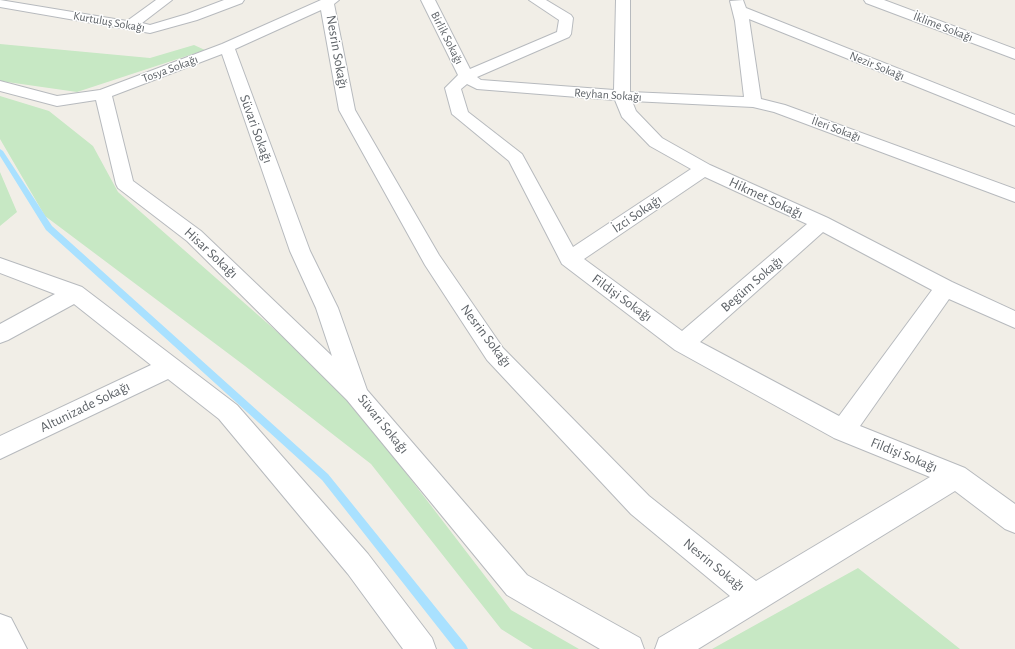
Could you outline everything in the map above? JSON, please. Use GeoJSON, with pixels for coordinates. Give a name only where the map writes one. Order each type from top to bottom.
{"type":"FeatureCollection","features":[{"type":"Feature","properties":{"kind":"street"},"geometry":{"type":"LineString","coordinates":[[35,9],[48,0]]}},
{"type":"Feature","properties":{"kind":"street"},"geometry":{"type":"LineString","coordinates":[[129,26],[165,0]]}},
{"type":"Feature","properties":{"kind":"street","name":"Kurtuluş Sokağı"},"geometry":{"type":"LineString","coordinates":[[0,3],[150,29],[192,17],[237,0]]}},
{"type":"Feature","properties":{"kind":"street","name":"Birlik Sokağı"},"geometry":{"type":"LineString","coordinates":[[428,0],[466,76]]}},
{"type":"Feature","properties":{"kind":"street","name":"Fildişi Sokağı"},"geometry":{"type":"LineString","coordinates":[[536,0],[566,18],[564,34],[466,76],[453,88],[460,114],[516,158],[569,259],[683,344],[843,430],[956,476],[1015,520]]}},
{"type":"Feature","properties":{"kind":"street","name":"Hikmet Sokağı"},"geometry":{"type":"LineString","coordinates":[[623,0],[622,96],[628,113],[656,142],[704,169],[821,223],[946,288],[1015,320]]}},
{"type":"Feature","properties":{"kind":"street","name":"İklime Sokağı"},"geometry":{"type":"LineString","coordinates":[[871,0],[1015,54]]}},
{"type":"Feature","properties":{"kind":"street","name":"Tosya Sokağı"},"geometry":{"type":"LineString","coordinates":[[0,86],[57,101],[102,94],[227,47],[330,1]]}},
{"type":"Feature","properties":{"kind":"street","name":"Nesrin Sokağı"},"geometry":{"type":"LineString","coordinates":[[330,1],[348,110],[432,260],[495,354],[640,505],[753,597]]}},
{"type":"Feature","properties":{"kind":"street"},"geometry":{"type":"LineString","coordinates":[[738,6],[753,102]]}},
{"type":"Feature","properties":{"kind":"street","name":"Nezir Sokağı"},"geometry":{"type":"LineString","coordinates":[[738,6],[1015,121]]}},
{"type":"Feature","properties":{"kind":"street","name":"Süvari Sokağı"},"geometry":{"type":"LineString","coordinates":[[227,47],[300,251],[327,308],[357,395],[517,585],[629,649]]}},
{"type":"Feature","properties":{"kind":"street","name":"Reyhan Sokağı"},"geometry":{"type":"LineString","coordinates":[[466,76],[477,84],[622,96],[753,102]]}},
{"type":"Feature","properties":{"kind":"street","name":"Hisar Sokağı"},"geometry":{"type":"LineString","coordinates":[[102,94],[125,184],[194,236],[357,395]]}},
{"type":"Feature","properties":{"kind":"street","name":"İleri Sokağı"},"geometry":{"type":"LineString","coordinates":[[753,102],[779,108],[1015,196]]}},
{"type":"Feature","properties":{"kind":"street","name":"İzci Sokağı"},"geometry":{"type":"LineString","coordinates":[[569,259],[704,169]]}},
{"type":"Feature","properties":{"kind":"street","name":"Begüm Sokağı"},"geometry":{"type":"LineString","coordinates":[[683,344],[821,223]]}},
{"type":"Feature","properties":{"kind":"street"},"geometry":{"type":"LineString","coordinates":[[0,265],[75,294],[228,412],[358,564],[421,649]]}},
{"type":"Feature","properties":{"kind":"street"},"geometry":{"type":"LineString","coordinates":[[843,430],[946,288]]}},
{"type":"Feature","properties":{"kind":"street"},"geometry":{"type":"LineString","coordinates":[[0,334],[75,294]]}},
{"type":"Feature","properties":{"kind":"street","name":"Altunizade Sokağı"},"geometry":{"type":"LineString","coordinates":[[0,448],[170,367]]}},
{"type":"Feature","properties":{"kind":"street"},"geometry":{"type":"LineString","coordinates":[[670,649],[753,597],[956,476]]}},
{"type":"Feature","properties":{"kind":"street"},"geometry":{"type":"LineString","coordinates":[[0,629],[12,649]]}},
{"type":"Feature","properties":{"kind":"green space"},"geometry":{"type":"Polygon","coordinates":[[[0,44],[150,58],[194,45],[205,50],[77,92],[0,81],[0,44]]]}},
{"type":"Feature","properties":{"kind":"green space"},"geometry":{"type":"Polygon","coordinates":[[[0,96],[49,111],[93,146],[118,192],[340,387],[511,610],[579,649],[533,649],[501,629],[371,464],[245,366],[45,216],[0,139],[0,96]]]}},
{"type":"Feature","properties":{"kind":"green space"},"geometry":{"type":"Polygon","coordinates":[[[0,172],[17,212],[0,226],[0,172]]]}},
{"type":"Feature","properties":{"kind":"green space"},"geometry":{"type":"Polygon","coordinates":[[[858,568],[960,649],[712,649],[858,568]]]}},
{"type":"Feature","properties":{"kind":"waterway"},"geometry":{"type":"LineString","coordinates":[[0,151],[49,228],[325,477],[462,649]]}}]}
